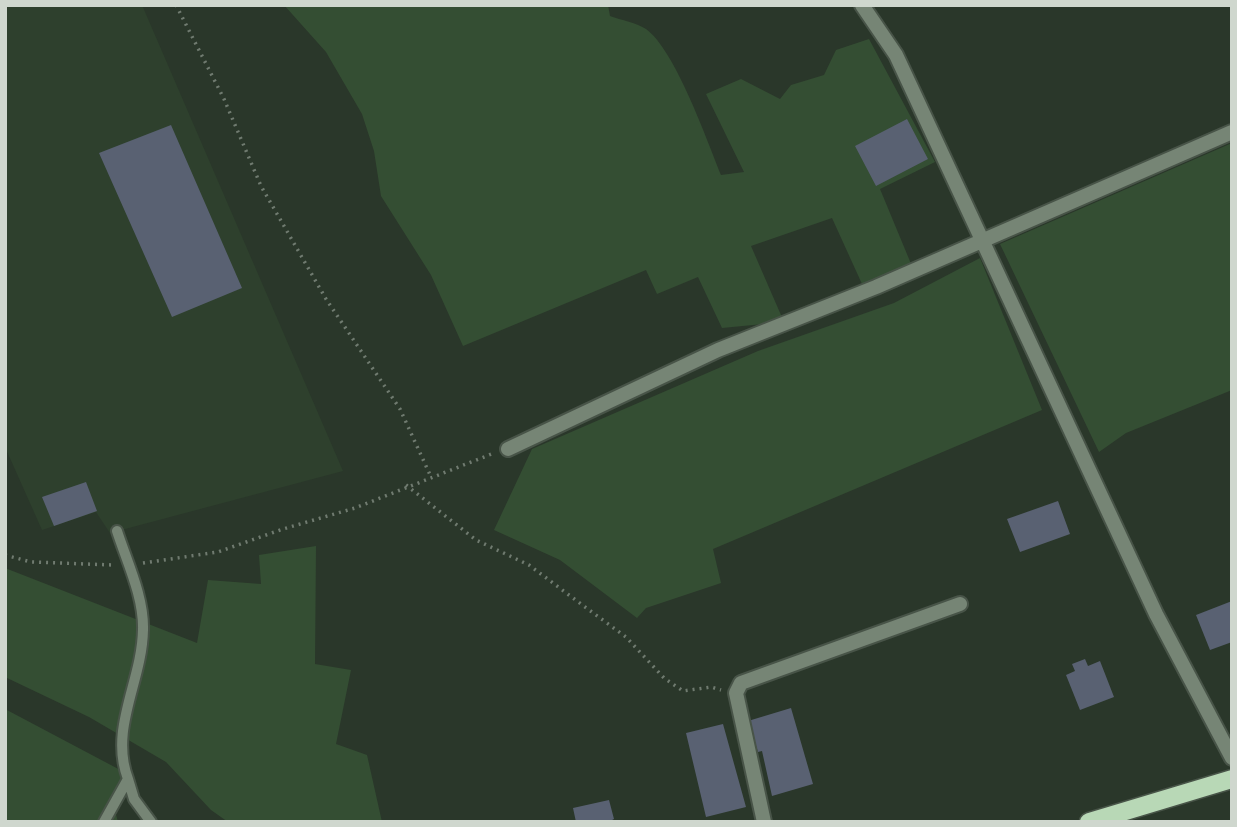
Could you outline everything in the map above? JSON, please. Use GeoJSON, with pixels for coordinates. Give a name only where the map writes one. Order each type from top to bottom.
{"type":"FeatureCollection","features":[{"type":"Feature","properties":{"kind":"main road"},"geometry":{"type":"LineString","coordinates":[[1089,822],[1232,779]]}},
{"type":"Feature","properties":{"kind":"street"},"geometry":{"type":"LineString","coordinates":[[862,5],[896,55],[984,239],[1156,614],[1232,758]]}},
{"type":"Feature","properties":{"kind":"street"},"geometry":{"type":"LineString","coordinates":[[508,449],[718,350],[876,287],[1232,132]]}},
{"type":"Feature","properties":{"kind":"street"},"geometry":{"type":"LineString","coordinates":[[764,822],[736,692],[741,683],[773,669],[960,604]]}},
{"type":"Feature","properties":{"kind":"lane"},"geometry":{"type":"LineString","coordinates":[[117,531],[140,604],[143,631],[120,741],[122,763],[134,799],[151,822]]}},
{"type":"Feature","properties":{"kind":"lane"},"geometry":{"type":"LineString","coordinates":[[104,822],[128,779]]}},
{"type":"Feature","properties":{"kind":"path"},"geometry":{"type":"LineString","coordinates":[[176,5],[224,99],[261,186],[326,299],[400,409],[432,477]]}},
{"type":"Feature","properties":{"kind":"path"},"geometry":{"type":"LineString","coordinates":[[5,555],[53,564],[128,565],[218,552],[355,508],[406,485],[508,449]]}},
{"type":"Feature","properties":{"kind":"path"},"geometry":{"type":"LineString","coordinates":[[406,485],[475,540],[529,565],[626,637],[664,678],[683,691],[711,687],[736,692]]}},
{"type":"Feature","properties":{"kind":"shaded area"},"geometry":{"type":"Polygon","coordinates":[[[5,5],[142,5],[343,471],[110,533],[96,512],[42,530],[5,447],[5,5]]]}},
{"type":"Feature","properties":{"kind":"shaded area"},"geometry":{"type":"Polygon","coordinates":[[[284,5],[608,5],[610,16],[646,29],[668,56],[699,119],[721,175],[744,172],[706,94],[741,79],[780,99],[791,85],[824,75],[836,50],[869,39],[935,162],[880,189],[914,271],[878,292],[872,280],[862,284],[832,218],[751,246],[784,322],[722,328],[698,277],[657,294],[646,270],[463,346],[431,275],[381,196],[374,151],[362,114],[326,52],[284,5]]]}},
{"type":"Feature","properties":{"kind":"shaded area"},"geometry":{"type":"Polygon","coordinates":[[[1232,143],[1232,390],[1126,433],[1099,452],[1000,244],[1232,143]]]}},
{"type":"Feature","properties":{"kind":"shaded area"},"geometry":{"type":"Polygon","coordinates":[[[980,258],[1042,410],[713,549],[721,583],[646,608],[637,618],[560,560],[494,530],[532,449],[758,351],[894,303],[980,258]]]}},
{"type":"Feature","properties":{"kind":"shaded area"},"geometry":{"type":"Polygon","coordinates":[[[316,546],[315,664],[351,670],[336,744],[367,755],[382,822],[228,822],[211,810],[166,762],[89,717],[5,677],[5,568],[197,643],[208,580],[261,584],[259,555],[316,546]]]}},
{"type":"Feature","properties":{"kind":"shaded area"},"geometry":{"type":"Polygon","coordinates":[[[5,709],[124,772],[114,807],[118,822],[5,822],[5,709]]]}},
{"type":"Feature","properties":{"kind":"building"},"geometry":{"type":"Polygon","coordinates":[[[907,119],[928,159],[876,186],[855,146],[907,119]]]}},
{"type":"Feature","properties":{"kind":"building"},"geometry":{"type":"Polygon","coordinates":[[[171,125],[242,288],[172,317],[99,153],[171,125]]]}},
{"type":"Feature","properties":{"kind":"building"},"geometry":{"type":"Polygon","coordinates":[[[86,482],[97,511],[54,526],[42,497],[86,482]]]}},
{"type":"Feature","properties":{"kind":"building"},"geometry":{"type":"Polygon","coordinates":[[[1058,501],[1070,534],[1020,552],[1007,519],[1058,501]]]}},
{"type":"Feature","properties":{"kind":"building"},"geometry":{"type":"Polygon","coordinates":[[[1232,601],[1232,642],[1210,650],[1196,615],[1232,601]]]}},
{"type":"Feature","properties":{"kind":"building"},"geometry":{"type":"Polygon","coordinates":[[[1085,659],[1088,666],[1100,661],[1114,697],[1080,710],[1066,675],[1075,671],[1072,664],[1085,659]]]}},
{"type":"Feature","properties":{"kind":"building"},"geometry":{"type":"Polygon","coordinates":[[[791,708],[813,784],[772,796],[762,751],[758,752],[748,721],[791,708]]]}},
{"type":"Feature","properties":{"kind":"building"},"geometry":{"type":"Polygon","coordinates":[[[723,724],[746,807],[706,817],[686,733],[723,724]]]}},
{"type":"Feature","properties":{"kind":"building"},"geometry":{"type":"Polygon","coordinates":[[[609,800],[614,819],[608,822],[576,822],[573,808],[609,800]]]}}]}
